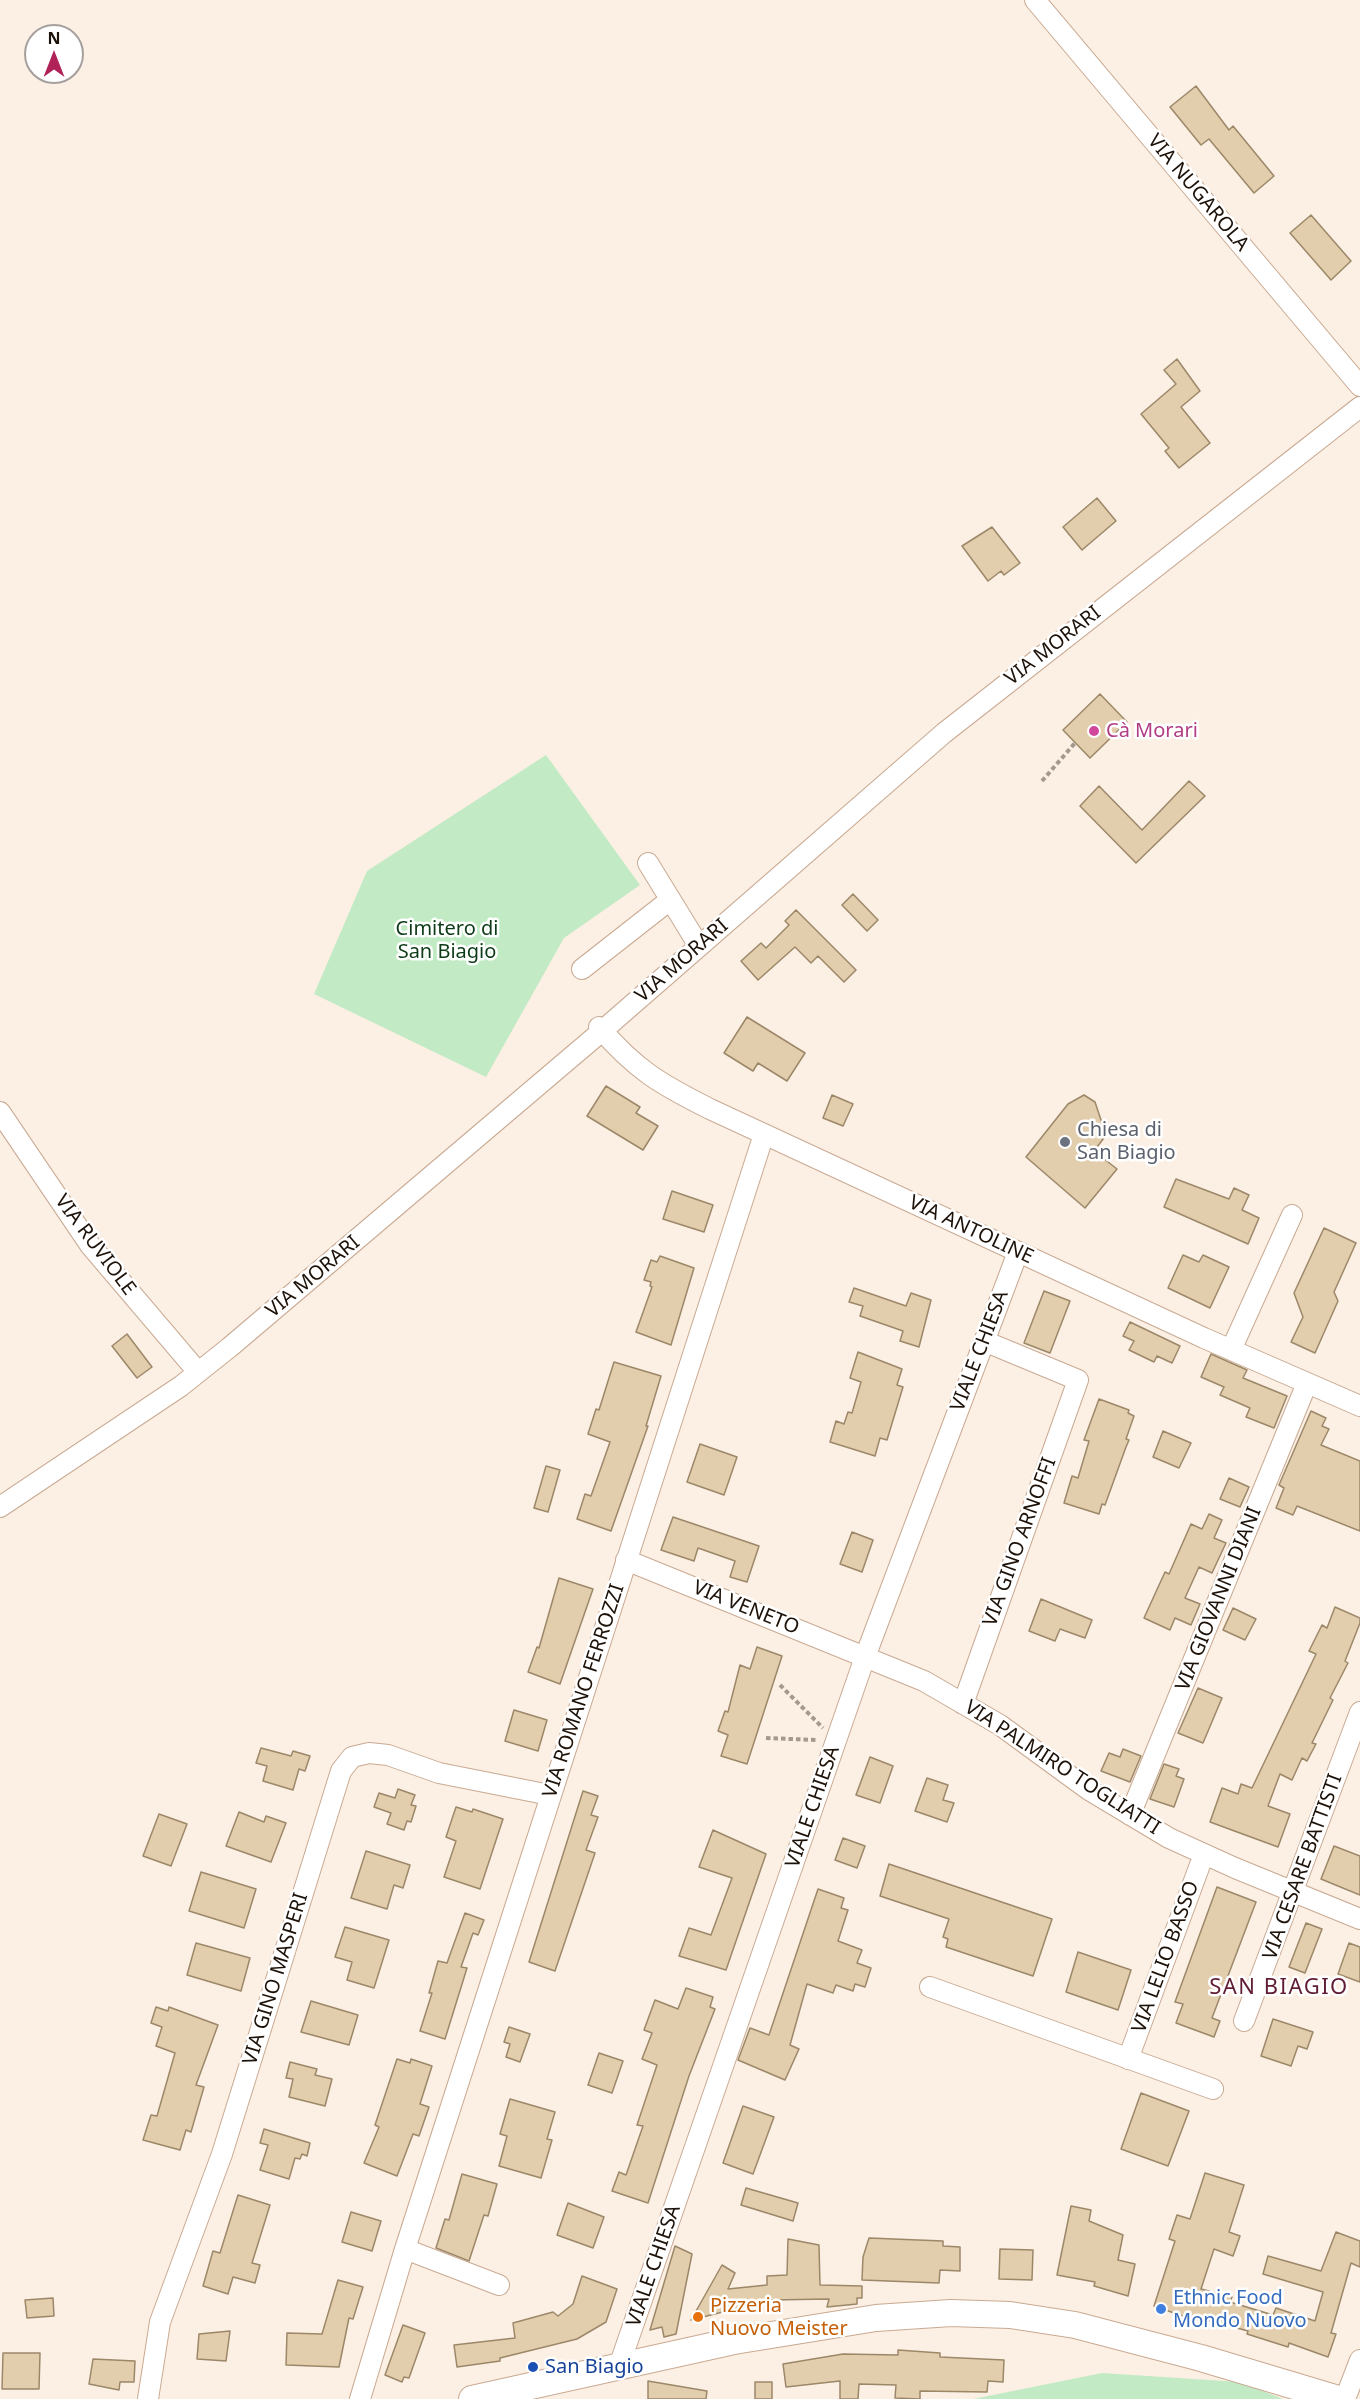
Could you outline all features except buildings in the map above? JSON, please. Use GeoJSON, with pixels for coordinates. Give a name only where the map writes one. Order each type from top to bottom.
{"type":"FeatureCollection","features":[{"type":"Feature","properties":{"kind":"main road"},"geometry":{"type":"LineString","coordinates":[[472,2399],[619,2366],[814,2327],[918,2314],[980,2313],[1075,2325],[1201,2358],[1338,2399]]}},
{"type":"Feature","properties":{"kind":"street","name":"VIA NUGAROLA"},"geometry":{"type":"LineString","coordinates":[[1035,0],[1360,386]]}},
{"type":"Feature","properties":{"kind":"street","name":"VIA MORARI"},"geometry":{"type":"LineString","coordinates":[[0,1507],[111,1434],[198,1372],[699,946],[944,733],[1360,407]]}},
{"type":"Feature","properties":{"kind":"street"},"geometry":{"type":"LineString","coordinates":[[648,863],[699,946]]}},
{"type":"Feature","properties":{"kind":"street"},"geometry":{"type":"LineString","coordinates":[[582,969],[670,900]]}},
{"type":"Feature","properties":{"kind":"street","name":"VIA ANTOLINE"},"geometry":{"type":"LineString","coordinates":[[601,1029],[632,1063],[658,1083],[1018,1252],[1360,1406]]}},
{"type":"Feature","properties":{"kind":"street","name":"VIA RUVIOLE"},"geometry":{"type":"LineString","coordinates":[[0,1112],[90,1245],[198,1372]]}},
{"type":"Feature","properties":{"kind":"street","name":"VIA ROMANO FERROZZI"},"geometry":{"type":"LineString","coordinates":[[360,2399],[405,2249],[764,1134]]}},
{"type":"Feature","properties":{"kind":"street"},"geometry":{"type":"LineString","coordinates":[[1232,1350],[1292,1215]]}},
{"type":"Feature","properties":{"kind":"street","name":"VIALE CHIESA"},"geometry":{"type":"LineString","coordinates":[[619,2366],[865,1657],[1018,1252]]}},
{"type":"Feature","properties":{"kind":"street","name":"VIA GINO ARNOFFI"},"geometry":{"type":"LineString","coordinates":[[963,1704],[1078,1380],[984,1341]]}},
{"type":"Feature","properties":{"kind":"street","name":"VIA GIOVANNI DIANI"},"geometry":{"type":"LineString","coordinates":[[1130,1815],[1307,1383]]}},
{"type":"Feature","properties":{"kind":"street","name":"VIA VENETO"},"geometry":{"type":"LineString","coordinates":[[626,1560],[865,1657]]}},
{"type":"Feature","properties":{"kind":"street","name":"VIA PALMIRO TOGLIATTI"},"geometry":{"type":"LineString","coordinates":[[865,1657],[924,1681],[1000,1725],[1089,1790],[1130,1815],[1204,1854],[1360,1919]]}},
{"type":"Feature","properties":{"kind":"street","name":"VIA CESARE BATTISTI"},"geometry":{"type":"LineString","coordinates":[[1244,2021],[1294,1893],[1360,1712]]}},
{"type":"Feature","properties":{"kind":"street","name":"VIA GINO MASPERI"},"geometry":{"type":"LineString","coordinates":[[148,2399],[160,2322],[222,2154],[340,1771],[352,1757],[369,1753],[388,1755],[439,1773],[550,1795]]}},
{"type":"Feature","properties":{"kind":"street","name":"VIA LELIO BASSO"},"geometry":{"type":"LineString","coordinates":[[1128,2059],[1204,1854]]}},
{"type":"Feature","properties":{"kind":"street","name":"VIA LELIO BASSO"},"geometry":{"type":"LineString","coordinates":[[930,1987],[1213,2090]]}},
{"type":"Feature","properties":{"kind":"street"},"geometry":{"type":"LineString","coordinates":[[405,2249],[499,2285]]}},
{"type":"Feature","properties":{"kind":"street"},"geometry":{"type":"LineString","coordinates":[[1344,2399],[1360,2360]]}},
{"type":"Feature","properties":{"kind":"path"},"geometry":{"type":"LineString","coordinates":[[1042,781],[1075,743]]}},
{"type":"Feature","properties":{"kind":"path"},"geometry":{"type":"LineString","coordinates":[[780,1685],[836,1742]]}},
{"type":"Feature","properties":{"kind":"path"},"geometry":{"type":"LineString","coordinates":[[766,1738],[836,1742]]}},
{"type":"Feature","properties":{"kind":"green space","name":"Cimitero di San Biagio"},"geometry":{"type":"Polygon","coordinates":[[[546,755],[640,885],[564,938],[486,1077],[314,994],[367,871],[546,755]]]}},
{"type":"Feature","properties":{"kind":"green space"},"geometry":{"type":"Polygon","coordinates":[[[1102,2373],[1240,2382],[1283,2399],[973,2399],[1102,2373]]]}},
{"type":"Feature","properties":{"kind":"place","name":"Cà Morari"},"geometry":{"type":"Point","coordinates":[1094,731]}},
{"type":"Feature","properties":{"kind":"place","name":"Chiesa di San Biagio"},"geometry":{"type":"Point","coordinates":[1065,1142]}},
{"type":"Feature","properties":{"kind":"place","name":"Ethnic Food Mondo Nuovo"},"geometry":{"type":"Point","coordinates":[1161,2309]}},
{"type":"Feature","properties":{"kind":"place","name":"Pizzeria Nuovo Meister"},"geometry":{"type":"Point","coordinates":[698,2317]}},
{"type":"Feature","properties":{"kind":"place","name":"San Biagio"},"geometry":{"type":"Point","coordinates":[533,2367]}},
{"type":"Feature","properties":{"kind":"district","name":"SAN BIAGIO"},"geometry":{"type":"Point","coordinates":[1279,1988]}}]}
